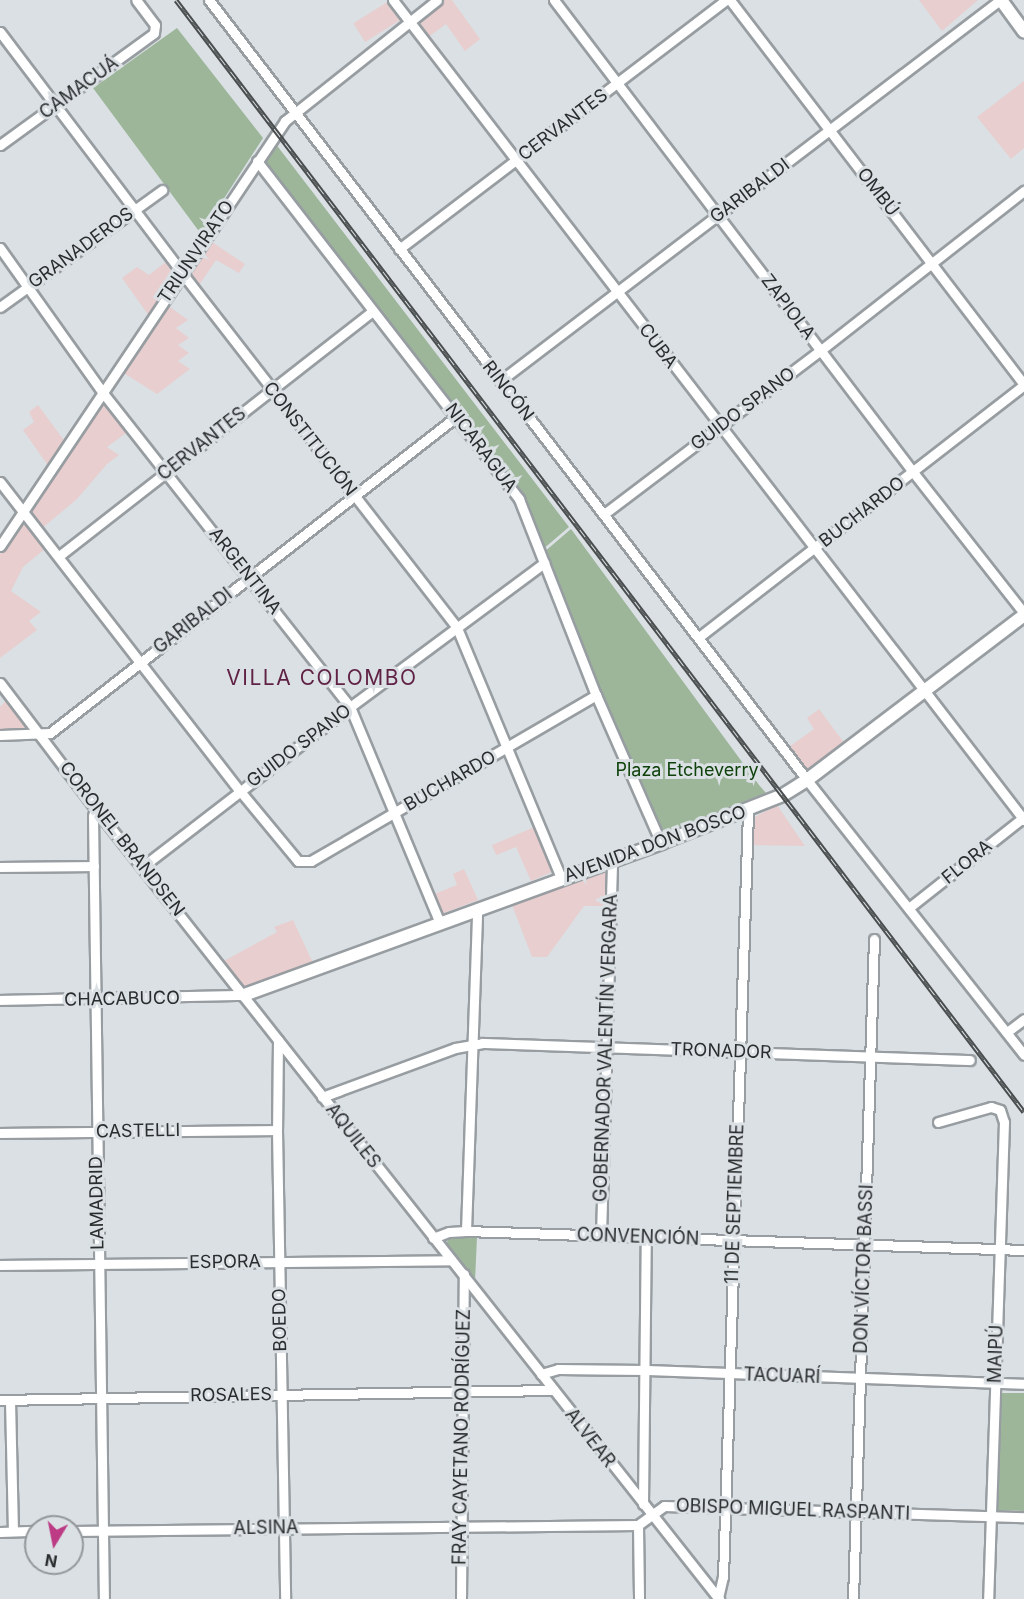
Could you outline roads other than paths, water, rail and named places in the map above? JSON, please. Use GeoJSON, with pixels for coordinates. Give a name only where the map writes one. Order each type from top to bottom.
{"type":"FeatureCollection","features":[{"type":"Feature","properties":{"kind":"main road"},"geometry":{"type":"LineString","coordinates":[[1000,0],[1024,32]]}},
{"type":"Feature","properties":{"kind":"main road","name":"AVENIDA DON BOSCO"},"geometry":{"type":"LineString","coordinates":[[244,995],[661,843],[783,795],[807,780],[1024,614]]}},
{"type":"Feature","properties":{"kind":"street","name":"CAMACUÁ"},"geometry":{"type":"LineString","coordinates":[[0,145],[154,33],[156,28],[136,0]]}},
{"type":"Feature","properties":{"kind":"street","name":"RINCÓN"},"geometry":{"type":"LineString","coordinates":[[210,0],[807,780],[910,907],[1024,1055]]}},
{"type":"Feature","properties":{"kind":"street","name":"CUBA"},"geometry":{"type":"LineString","coordinates":[[393,0],[923,692],[1023,818]]}},
{"type":"Feature","properties":{"kind":"street","name":"TRIUNVIRATO"},"geometry":{"type":"LineString","coordinates":[[0,546],[257,161],[295,111],[437,0]]}},
{"type":"Feature","properties":{"kind":"street","name":"ZAPIOLA"},"geometry":{"type":"LineString","coordinates":[[554,0],[913,472],[1024,614]]}},
{"type":"Feature","properties":{"kind":"street","name":"CERVANTES"},"geometry":{"type":"LineString","coordinates":[[399,249],[728,0]]}},
{"type":"Feature","properties":{"kind":"street","name":"OMBÚ"},"geometry":{"type":"LineString","coordinates":[[728,0],[933,263],[1024,385]]}},
{"type":"Feature","properties":{"kind":"street","name":"GARIBALDI"},"geometry":{"type":"LineString","coordinates":[[500,381],[1000,0]]}},
{"type":"Feature","properties":{"kind":"street","name":"CONSTITUCIÓN"},"geometry":{"type":"LineString","coordinates":[[0,32],[182,273],[457,628],[561,878]]}},
{"type":"Feature","properties":{"kind":"street","name":"NICARAGUA"},"geometry":{"type":"LineString","coordinates":[[257,161],[457,416],[519,499],[596,695],[661,843]]}},
{"type":"Feature","properties":{"kind":"street","name":"GRANADEROS"},"geometry":{"type":"LineString","coordinates":[[0,307],[162,190]]}},
{"type":"Feature","properties":{"kind":"street","name":"GUIDO SPANO"},"geometry":{"type":"LineString","coordinates":[[604,514],[821,350],[1024,191]]}},
{"type":"Feature","properties":{"kind":"street","name":"ARGENTINA"},"geometry":{"type":"LineString","coordinates":[[0,248],[103,393],[167,471],[350,707],[440,923]]}},
{"type":"Feature","properties":{"kind":"street","name":"CERVANTES"},"geometry":{"type":"LineString","coordinates":[[59,556],[373,311]]}},
{"type":"Feature","properties":{"kind":"street","name":"BUCHARDO"},"geometry":{"type":"LineString","coordinates":[[699,637],[1024,385]]}},
{"type":"Feature","properties":{"kind":"street","name":"GARIBALDI"},"geometry":{"type":"LineString","coordinates":[[41,735],[50,733],[457,416]]}},
{"type":"Feature","properties":{"kind":"street"},"geometry":{"type":"LineString","coordinates":[[0,482],[240,791]]}},
{"type":"Feature","properties":{"kind":"street","name":"GUIDO SPANO"},"geometry":{"type":"LineString","coordinates":[[142,867],[544,562]]}},
{"type":"Feature","properties":{"kind":"street","name":"CORONEL BRANDSEN"},"geometry":{"type":"LineString","coordinates":[[0,682],[95,808],[244,995]]}},
{"type":"Feature","properties":{"kind":"street","name":"BUCHARDO"},"geometry":{"type":"LineString","coordinates":[[240,791],[295,859],[303,862],[311,861],[596,695]]}},
{"type":"Feature","properties":{"kind":"street"},"geometry":{"type":"LineString","coordinates":[[0,735],[41,735]]}},
{"type":"Feature","properties":{"kind":"street","name":"LAMADRID"},"geometry":{"type":"LineString","coordinates":[[95,808],[93,816],[96,1132],[104,1599]]}},
{"type":"Feature","properties":{"kind":"street","name":"11 DE SEPTIEMBRE"},"geometry":{"type":"LineString","coordinates":[[718,1599],[723,1577],[747,810]]}},
{"type":"Feature","properties":{"kind":"street","name":"FLORA"},"geometry":{"type":"LineString","coordinates":[[910,907],[1023,818]]}},
{"type":"Feature","properties":{"kind":"street","name":"GOBERNADOR VALENTÍN VERGARA"},"geometry":{"type":"LineString","coordinates":[[601,1235],[612,861]]}},
{"type":"Feature","properties":{"kind":"street"},"geometry":{"type":"LineString","coordinates":[[0,867],[94,866]]}},
{"type":"Feature","properties":{"kind":"street"},"geometry":{"type":"LineString","coordinates":[[465,1231],[477,910]]}},
{"type":"Feature","properties":{"kind":"street","name":"DON VÍCTOR BASSI"},"geometry":{"type":"LineString","coordinates":[[853,1599],[874,939]]}},
{"type":"Feature","properties":{"kind":"street","name":"CHACABUCO"},"geometry":{"type":"LineString","coordinates":[[0,1000],[95,1000],[244,995]]}},
{"type":"Feature","properties":{"kind":"street","name":"AQUILES"},"geometry":{"type":"LineString","coordinates":[[244,995],[464,1275]]}},
{"type":"Feature","properties":{"kind":"street"},"geometry":{"type":"LineString","coordinates":[[1007,1032],[1024,1019]]}},
{"type":"Feature","properties":{"kind":"street","name":"BOEDO"},"geometry":{"type":"LineString","coordinates":[[278,1040],[277,1130],[285,1599]]}},
{"type":"Feature","properties":{"kind":"street"},"geometry":{"type":"LineString","coordinates":[[322,1096],[455,1048],[473,1045]]}},
{"type":"Feature","properties":{"kind":"street","name":"TRONADOR"},"geometry":{"type":"LineString","coordinates":[[473,1045],[738,1051],[970,1060]]}},
{"type":"Feature","properties":{"kind":"street","name":"MAIPÚ"},"geometry":{"type":"LineString","coordinates":[[938,1122],[984,1108],[1000,1110],[1004,1122],[988,1599]]}},
{"type":"Feature","properties":{"kind":"street","name":"CASTELLI"},"geometry":{"type":"LineString","coordinates":[[0,1133],[277,1130]]}},
{"type":"Feature","properties":{"kind":"street","name":"CONVENCIÓN"},"geometry":{"type":"LineString","coordinates":[[433,1238],[449,1232],[465,1231],[1024,1250]]}},
{"type":"Feature","properties":{"kind":"street"},"geometry":{"type":"LineString","coordinates":[[643,1504],[646,1237]]}},
{"type":"Feature","properties":{"kind":"street","name":"ESPORA"},"geometry":{"type":"LineString","coordinates":[[0,1265],[451,1260]]}},
{"type":"Feature","properties":{"kind":"street","name":"ALVEAR"},"geometry":{"type":"LineString","coordinates":[[464,1275],[718,1599]]}},
{"type":"Feature","properties":{"kind":"street","name":"FRAY CAYETANO RODRÍGUEZ"},"geometry":{"type":"LineString","coordinates":[[461,1599],[464,1275]]}},
{"type":"Feature","properties":{"kind":"street","name":"TACUARÍ"},"geometry":{"type":"LineString","coordinates":[[541,1374],[558,1369],[645,1370],[1024,1384]]}},
{"type":"Feature","properties":{"kind":"street"},"geometry":{"type":"LineString","coordinates":[[462,1392],[553,1390]]}},
{"type":"Feature","properties":{"kind":"street","name":"ROSALES"},"geometry":{"type":"LineString","coordinates":[[5,1400],[462,1392]]}},
{"type":"Feature","properties":{"kind":"street"},"geometry":{"type":"LineString","coordinates":[[5,1400],[13,1532]]}},
{"type":"Feature","properties":{"kind":"street","name":"OBISPO MIGUEL RASPANTI"},"geometry":{"type":"LineString","coordinates":[[638,1526],[664,1506],[1024,1517]]}},
{"type":"Feature","properties":{"kind":"street"},"geometry":{"type":"LineString","coordinates":[[461,1526],[638,1526],[639,1599]]}},
{"type":"Feature","properties":{"kind":"street","name":"ALSINA"},"geometry":{"type":"LineString","coordinates":[[84,1531],[461,1526]]}},
{"type":"Feature","properties":{"kind":"street"},"geometry":{"type":"LineString","coordinates":[[0,1532],[24,1532]]}},
{"type":"Feature","properties":{"kind":"railway"},"geometry":{"type":"LineString","coordinates":[[176,0],[1024,1112]]}},
{"type":"Feature","properties":{"kind":"district","name":"VILLA COLOMBO"},"geometry":{"type":"Point","coordinates":[322,678]}},
{"type":"Feature","properties":{"kind":"park label","name":"Plaza Etcheverry"},"geometry":{"type":"Point","coordinates":[687,770]}}]}
